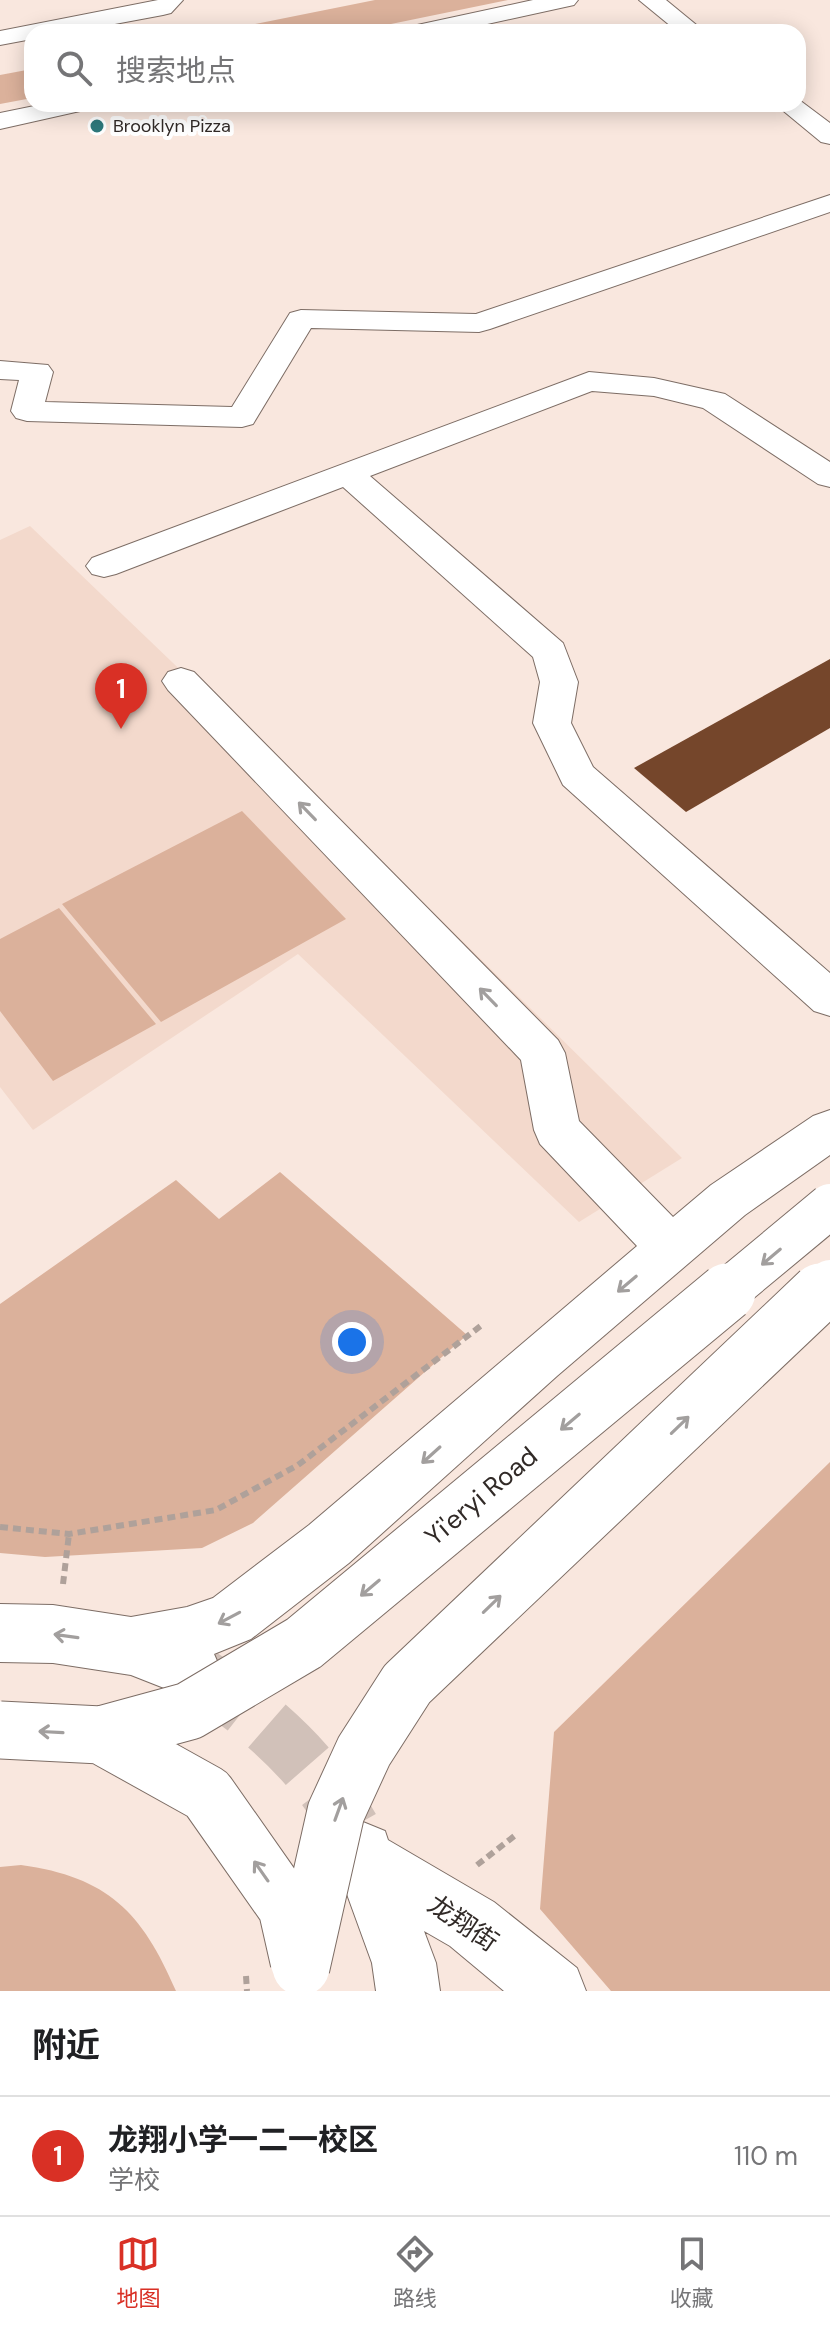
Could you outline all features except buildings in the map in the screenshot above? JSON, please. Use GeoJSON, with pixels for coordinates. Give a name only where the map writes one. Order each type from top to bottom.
{"type":"FeatureCollection","features":[{"type":"Feature","properties":{"kind":"street"},"geometry":{"type":"LineString","coordinates":[[76,24],[163,8],[171,0]]}},
{"type":"Feature","properties":{"kind":"street"},"geometry":{"type":"LineString","coordinates":[[454,24],[566,0]]}},
{"type":"Feature","properties":{"kind":"street"},"geometry":{"type":"LineString","coordinates":[[651,0],[682,24]]}},
{"type":"Feature","properties":{"kind":"street"},"geometry":{"type":"LineString","coordinates":[[0,38],[24,34]]}},
{"type":"Feature","properties":{"kind":"street"},"geometry":{"type":"LineString","coordinates":[[0,121],[42,112]]}},
{"type":"Feature","properties":{"kind":"street"},"geometry":{"type":"LineString","coordinates":[[798,112],[830,136]]}},
{"type":"Feature","properties":{"kind":"street"},"geometry":{"type":"LineString","coordinates":[[0,370],[37,372],[27,411],[242,417],[301,319],[479,323],[830,203]]}},
{"type":"Feature","properties":{"kind":"street"},"geometry":{"type":"LineString","coordinates":[[104,566],[589,381],[654,387],[714,401],[830,477]]}},
{"type":"Feature","properties":{"kind":"street"},"geometry":{"type":"LineString","coordinates":[[347,473],[550,652],[559,682],[552,723],[577,775],[830,999]]}},
{"type":"Feature","properties":{"kind":"street"},"geometry":{"type":"LineString","coordinates":[[181,681],[542,1053],[557,1130],[671,1248]]}},
{"type":"Feature","properties":{"kind":"street"},"geometry":{"type":"LineString","coordinates":[[131,1646],[187,1636],[231,1619],[329,1544],[539,1359],[728,1200],[830,1130]]}},
{"type":"Feature","properties":{"kind":"street","name":"Yi'eryi Road"},"geometry":{"type":"LineString","coordinates":[[101,1735],[189,1711],[304,1643],[830,1206]]}},
{"type":"Feature","properties":{"kind":"street"},"geometry":{"type":"LineString","coordinates":[[0,1730],[101,1735],[207,1794],[287,1908],[301,1967],[336,1812],[364,1751],[407,1684],[830,1282]]}},
{"type":"Feature","properties":{"kind":"street"},"geometry":{"type":"LineString","coordinates":[[0,1633],[53,1634],[131,1646],[192,1670]]}},
{"type":"Feature","properties":{"kind":"street","name":"龙翔街"},"geometry":{"type":"LineString","coordinates":[[408,1991],[404,1963],[364,1855],[472,1924],[554,1991]]}},
{"type":"Feature","properties":{"kind":"path"},"geometry":{"type":"LineString","coordinates":[[0,1527],[69,1534],[216,1510],[298,1465],[482,1325]]}},
{"type":"Feature","properties":{"kind":"path"},"geometry":{"type":"LineString","coordinates":[[63,1580],[69,1534]]}},
{"type":"Feature","properties":{"kind":"shaded area"},"geometry":{"type":"Polygon","coordinates":[[[375,0],[508,0],[391,24],[255,24],[375,0]]]}},
{"type":"Feature","properties":{"kind":"shaded area"},"geometry":{"type":"Polygon","coordinates":[[[24,70],[24,100],[0,104],[0,75],[24,70]]]}},
{"type":"Feature","properties":{"kind":"shaded area"},"geometry":{"type":"Polygon","coordinates":[[[30,526],[439,918],[682,1158],[579,1222],[298,954],[33,1130],[0,1087],[0,540],[30,526]]]}},
{"type":"Feature","properties":{"kind":"shaded area"},"geometry":{"type":"Polygon","coordinates":[[[242,811],[346,919],[161,1022],[62,904],[242,811]]]}},
{"type":"Feature","properties":{"kind":"shaded area"},"geometry":{"type":"Polygon","coordinates":[[[59,908],[156,1024],[53,1081],[0,1011],[0,939],[59,908]]]}},
{"type":"Feature","properties":{"kind":"shaded area"},"geometry":{"type":"Polygon","coordinates":[[[280,1172],[467,1335],[253,1523],[202,1548],[45,1557],[0,1553],[0,1304],[176,1180],[219,1219],[280,1172]]]}},
{"type":"Feature","properties":{"kind":"shaded area"},"geometry":{"type":"Polygon","coordinates":[[[830,1462],[830,1991],[611,1991],[540,1909],[554,1732],[830,1462]]]}},
{"type":"Feature","properties":{"kind":"shaded area"},"geometry":{"type":"Polygon","coordinates":[[[21,1865],[77,1879],[99,1889],[118,1903],[150,1940],[176,1991],[0,1991],[0,1867],[21,1865]]]}},
{"type":"Feature","properties":{"kind":"tunnel"},"geometry":{"type":"LineString","coordinates":[[199,1675],[265,1724],[303,1761],[351,1828]]}},
{"type":"Feature","properties":{"kind":"place","name":"Brooklyn Pizza"},"geometry":{"type":"Point","coordinates":[97,126]}},
{"type":"Feature","properties":{"kind":"place","name":"龙翔小学一二一校区"},"geometry":{"type":"Point","coordinates":[121,729]}}]}
